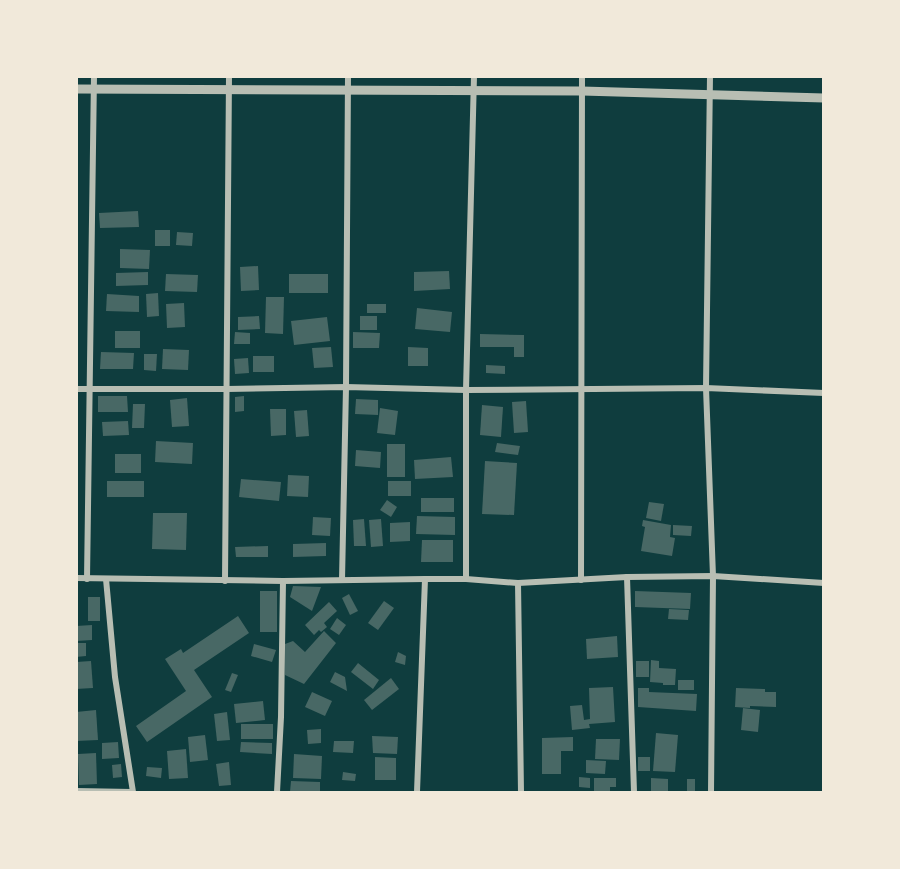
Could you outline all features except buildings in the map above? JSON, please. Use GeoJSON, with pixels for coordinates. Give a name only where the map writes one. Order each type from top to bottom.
{"type":"FeatureCollection","features":[{"type":"Feature","properties":{"kind":"street"},"geometry":{"type":"LineString","coordinates":[[87,579],[94,76]]}},
{"type":"Feature","properties":{"kind":"street"},"geometry":{"type":"LineString","coordinates":[[225,581],[229,76]]}},
{"type":"Feature","properties":{"kind":"street"},"geometry":{"type":"LineString","coordinates":[[342,580],[348,76]]}},
{"type":"Feature","properties":{"kind":"street"},"geometry":{"type":"LineString","coordinates":[[466,579],[466,390],[474,76]]}},
{"type":"Feature","properties":{"kind":"street"},"geometry":{"type":"LineString","coordinates":[[581,580],[582,76]]}},
{"type":"Feature","properties":{"kind":"street"},"geometry":{"type":"LineString","coordinates":[[710,76],[706,388],[713,576],[711,792]]}},
{"type":"Feature","properties":{"kind":"street"},"geometry":{"type":"LineString","coordinates":[[76,89],[582,91],[824,98]]}},
{"type":"Feature","properties":{"kind":"street"},"geometry":{"type":"LineString","coordinates":[[76,389],[346,387],[582,390],[706,388],[824,393]]}},
{"type":"Feature","properties":{"kind":"street"},"geometry":{"type":"LineString","coordinates":[[76,578],[283,582],[466,579],[518,583],[627,577],[713,576],[824,583]]}},
{"type":"Feature","properties":{"kind":"street"},"geometry":{"type":"LineString","coordinates":[[627,577],[634,792]]}},
{"type":"Feature","properties":{"kind":"street"},"geometry":{"type":"LineString","coordinates":[[76,791],[133,792],[115,677],[106,579]]}},
{"type":"Feature","properties":{"kind":"street"},"geometry":{"type":"LineString","coordinates":[[417,792],[425,579]]}},
{"type":"Feature","properties":{"kind":"street"},"geometry":{"type":"LineString","coordinates":[[277,792],[283,582]]}},
{"type":"Feature","properties":{"kind":"street"},"geometry":{"type":"LineString","coordinates":[[518,583],[521,792]]}}]}
